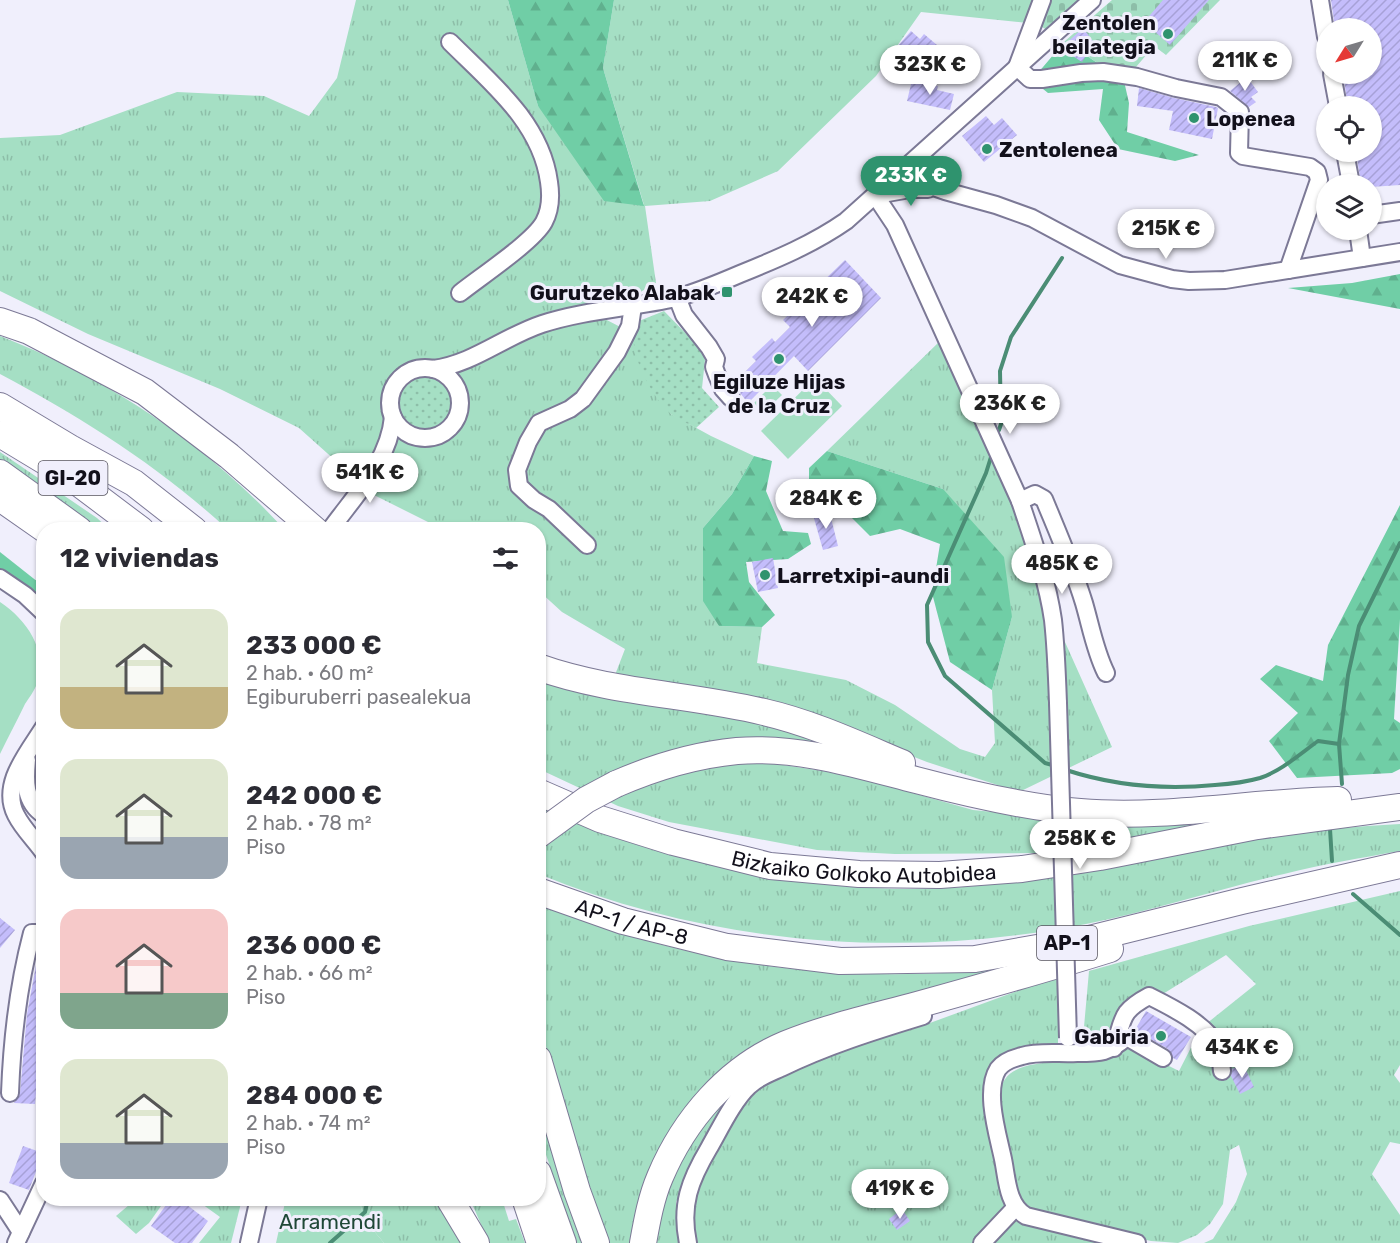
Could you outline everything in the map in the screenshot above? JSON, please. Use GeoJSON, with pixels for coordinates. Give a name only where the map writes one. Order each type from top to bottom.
{"type":"FeatureCollection","features":[{"type":"Feature","properties":{"kind":"highway"},"geometry":{"type":"LineString","coordinates":[[0,321],[30,331],[145,392],[229,456],[306,522]]}},
{"type":"Feature","properties":{"kind":"highway"},"geometry":{"type":"LineString","coordinates":[[0,406],[134,483],[184,522]]}},
{"type":"Feature","properties":{"kind":"highway","name":"GI-20"},"geometry":{"type":"LineString","coordinates":[[0,434],[68,475],[130,522]]}},
{"type":"Feature","properties":{"kind":"highway","name":"GI-20"},"geometry":{"type":"LineString","coordinates":[[70,448],[166,522]]}},
{"type":"Feature","properties":{"kind":"highway"},"geometry":{"type":"LineString","coordinates":[[229,456],[287,522]]}},
{"type":"Feature","properties":{"kind":"highway"},"geometry":{"type":"LineString","coordinates":[[0,473],[69,522]]}},
{"type":"Feature","properties":{"kind":"highway"},"geometry":{"type":"LineString","coordinates":[[0,498],[36,523]]}},
{"type":"Feature","properties":{"kind":"highway"},"geometry":{"type":"LineString","coordinates":[[0,516],[36,542]]}},
{"type":"Feature","properties":{"kind":"highway"},"geometry":{"type":"LineString","coordinates":[[546,669],[587,681],[766,712],[845,739],[989,797]]}},
{"type":"Feature","properties":{"kind":"highway"},"geometry":{"type":"LineString","coordinates":[[546,829],[578,805],[616,784],[672,762],[737,751],[801,753],[989,797],[1081,812],[1125,814],[1171,812],[1305,800],[1400,801]]}},
{"type":"Feature","properties":{"kind":"highway","name":"Bizkaiko Golkoko Autobidea"},"geometry":{"type":"LineString","coordinates":[[546,795],[600,819],[635,831],[718,854],[770,866],[859,874],[940,875],[1022,869],[1100,857],[1257,826],[1400,807]]}},
{"type":"Feature","properties":{"kind":"highway","name":"AP-1"},"geometry":{"type":"LineString","coordinates":[[1181,917],[1400,865]]}},
{"type":"Feature","properties":{"kind":"highway","name":"AP-1 / AP-8"},"geometry":{"type":"LineString","coordinates":[[546,894],[623,921],[727,947],[840,961],[975,959],[1089,939],[1181,917]]}},
{"type":"Feature","properties":{"kind":"highway"},"geometry":{"type":"LineString","coordinates":[[643,1243],[660,1178],[676,1145],[695,1116],[717,1090],[749,1065],[784,1045],[819,1032],[1016,978],[1152,937],[1181,917]]}},
{"type":"Feature","properties":{"kind":"highway"},"geometry":{"type":"LineString","coordinates":[[546,1086],[577,1191],[596,1243]]}},
{"type":"Feature","properties":{"kind":"highway"},"geometry":{"type":"LineString","coordinates":[[546,1195],[563,1243]]}},
{"type":"Feature","properties":{"kind":"highway"},"geometry":{"type":"LineString","coordinates":[[454,1206],[478,1243]]}},
{"type":"Feature","properties":{"kind":"highway"},"geometry":{"type":"LineString","coordinates":[[462,1206],[478,1243]]}},
{"type":"Feature","properties":{"kind":"highway"},"geometry":{"type":"LineString","coordinates":[[528,1206],[540,1243]]}},
{"type":"Feature","properties":{"kind":"street"},"geometry":{"type":"LineString","coordinates":[[1017,67],[1042,0]]}},
{"type":"Feature","properties":{"kind":"street"},"geometry":{"type":"LineString","coordinates":[[336,522],[382,459],[390,436],[393,417],[391,395],[395,385],[402,377],[422,368],[433,369],[456,365],[510,337],[540,325],[594,312],[677,297],[719,283],[806,246],[846,221],[1092,0]]}},
{"type":"Feature","properties":{"kind":"street"},"geometry":{"type":"LineString","coordinates":[[1320,0],[1323,18]]}},
{"type":"Feature","properties":{"kind":"street"},"geometry":{"type":"LineString","coordinates":[[450,42],[513,105],[535,138],[547,165],[551,197],[543,222],[527,241],[460,293]]}},
{"type":"Feature","properties":{"kind":"street"},"geometry":{"type":"LineString","coordinates":[[1017,67],[1030,79],[1103,72],[1137,77],[1221,97],[1232,104],[1240,112],[1239,153],[1243,156],[1310,167],[1317,172],[1319,180],[1288,270]]}},
{"type":"Feature","properties":{"kind":"street"},"geometry":{"type":"LineString","coordinates":[[891,181],[904,177],[996,205],[1032,218],[1104,258],[1154,275],[1180,280],[1208,281],[1400,252]]}},
{"type":"Feature","properties":{"kind":"street"},"geometry":{"type":"LineString","coordinates":[[875,195],[910,189],[945,191]]}},
{"type":"Feature","properties":{"kind":"street"},"geometry":{"type":"LineString","coordinates":[[875,195],[895,225],[1020,501],[1047,592],[1053,621],[1058,703],[1068,1046]]}},
{"type":"Feature","properties":{"kind":"street"},"geometry":{"type":"LineString","coordinates":[[1382,213],[1400,211]]}},
{"type":"Feature","properties":{"kind":"street"},"geometry":{"type":"LineString","coordinates":[[1359,240],[1362,258]]}},
{"type":"Feature","properties":{"kind":"street"},"geometry":{"type":"LineString","coordinates":[[677,297],[684,315],[710,347],[716,359],[714,367],[719,381],[731,398]]}},
{"type":"Feature","properties":{"kind":"street"},"geometry":{"type":"LineString","coordinates":[[587,545],[549,509],[534,500],[519,486],[517,470],[528,442],[539,423],[570,410],[583,399],[617,352],[630,326],[633,306]]}},
{"type":"Feature","properties":{"kind":"street"},"geometry":{"type":"LineString","coordinates":[[382,459],[400,446],[438,436],[447,430],[459,413],[459,397],[466,375],[478,355]]}},
{"type":"Feature","properties":{"kind":"street"},"geometry":{"type":"LineString","coordinates":[[433,369],[448,377],[454,384],[459,397]]}},
{"type":"Feature","properties":{"kind":"street"},"geometry":{"type":"LineString","coordinates":[[393,417],[407,433],[428,438]]}},
{"type":"Feature","properties":{"kind":"street"},"geometry":{"type":"LineString","coordinates":[[1020,501],[1035,494],[1044,499],[1083,602],[1096,654],[1106,674]]}},
{"type":"Feature","properties":{"kind":"street"},"geometry":{"type":"LineString","coordinates":[[0,578],[36,605]]}},
{"type":"Feature","properties":{"kind":"street"},"geometry":{"type":"LineString","coordinates":[[36,740],[12,781],[10,800],[18,818],[36,842]]}},
{"type":"Feature","properties":{"kind":"street"},"geometry":{"type":"LineString","coordinates":[[28,754],[26,790],[36,810]]}},
{"type":"Feature","properties":{"kind":"street"},"geometry":{"type":"LineString","coordinates":[[10,1093],[17,1002],[32,933],[36,933]]}},
{"type":"Feature","properties":{"kind":"street"},"geometry":{"type":"LineString","coordinates":[[1114,1048],[1122,1016],[1135,1004],[1149,996],[1196,1023],[1211,1038],[1219,1048],[1222,1071]]}},
{"type":"Feature","properties":{"kind":"street"},"geometry":{"type":"LineString","coordinates":[[688,1243],[684,1211],[687,1193],[699,1165],[747,1087],[757,1079],[797,1060],[852,1038],[923,1016]]}},
{"type":"Feature","properties":{"kind":"street"},"geometry":{"type":"LineString","coordinates":[[1137,1243],[1026,1216],[1015,1208],[993,1113],[993,1088],[998,1070],[1005,1063],[1024,1055],[1068,1046],[1099,1053],[1114,1048],[1127,1037],[1163,1059]]}},
{"type":"Feature","properties":{"kind":"street"},"geometry":{"type":"LineString","coordinates":[[0,1200],[19,1238]]}},
{"type":"Feature","properties":{"kind":"street"},"geometry":{"type":"LineString","coordinates":[[19,1238],[36,1201]]}},
{"type":"Feature","properties":{"kind":"street"},"geometry":{"type":"LineString","coordinates":[[249,1243],[257,1206]]}},
{"type":"Feature","properties":{"kind":"street"},"geometry":{"type":"LineString","coordinates":[[982,1243],[1015,1208]]}},
{"type":"Feature","properties":{"kind":"green space"},"geometry":{"type":"Polygon","coordinates":[[[356,0],[508,0],[538,106],[644,205],[603,68],[614,0],[1047,0],[1037,24],[921,12],[876,76],[778,171],[710,201],[645,206],[656,283],[599,316],[634,334],[671,414],[754,456],[732,494],[703,528],[719,626],[762,627],[757,663],[846,680],[895,705],[960,749],[985,757],[995,743],[992,690],[1012,617],[943,489],[827,451],[939,342],[997,451],[1052,613],[1112,747],[1019,792],[927,762],[815,718],[615,675],[625,649],[562,612],[546,597],[546,522],[428,522],[374,495],[299,428],[220,389],[88,334],[0,291],[0,138],[60,135],[177,92],[264,96],[309,116],[337,78],[356,0]]]}},
{"type":"Feature","properties":{"kind":"green space"},"geometry":{"type":"Polygon","coordinates":[[[508,0],[614,0],[603,68],[644,206],[604,201],[538,106],[508,0]]]}},
{"type":"Feature","properties":{"kind":"green space"},"geometry":{"type":"Polygon","coordinates":[[[1047,0],[1079,0],[1047,30],[1037,24],[1047,0]]]}},
{"type":"Feature","properties":{"kind":"green space"},"geometry":{"type":"Polygon","coordinates":[[[1112,0],[1220,0],[1166,55],[1154,46],[1124,81],[1065,41],[1112,0]]]}},
{"type":"Feature","properties":{"kind":"green space"},"geometry":{"type":"Polygon","coordinates":[[[1065,41],[1124,81],[1129,103],[1127,132],[1199,155],[1175,161],[1118,149],[1099,120],[1103,89],[1048,93],[1032,80],[1065,41]]]}},
{"type":"Feature","properties":{"kind":"green space"},"geometry":{"type":"Polygon","coordinates":[[[1400,274],[1400,309],[1288,288],[1352,283],[1400,274]]]}},
{"type":"Feature","properties":{"kind":"green space"},"geometry":{"type":"Polygon","coordinates":[[[664,311],[701,349],[705,360],[702,388],[719,407],[696,428],[674,416],[664,407],[657,399],[639,365],[634,334],[639,321],[664,311]]]}},
{"type":"Feature","properties":{"kind":"green space"},"geometry":{"type":"Polygon","coordinates":[[[0,336],[79,372],[153,416],[188,442],[222,469],[277,522],[219,522],[174,484],[118,444],[60,407],[0,374],[0,336]]]}},
{"type":"Feature","properties":{"kind":"green space"},"geometry":{"type":"Polygon","coordinates":[[[424,377],[434,379],[442,385],[448,393],[450,403],[448,413],[442,421],[434,427],[424,429],[414,427],[406,421],[400,413],[398,403],[400,393],[406,385],[414,379],[424,377]]]}},
{"type":"Feature","properties":{"kind":"green space"},"geometry":{"type":"Polygon","coordinates":[[[815,378],[842,406],[788,459],[761,431],[815,378]]]}},
{"type":"Feature","properties":{"kind":"green space"},"geometry":{"type":"Polygon","coordinates":[[[772,385],[782,395],[763,413],[754,403],[772,385]]]}},
{"type":"Feature","properties":{"kind":"green space"},"geometry":{"type":"Polygon","coordinates":[[[827,451],[943,489],[1004,557],[1012,617],[992,690],[950,662],[932,593],[940,544],[900,529],[870,536],[836,502],[809,496],[809,468],[827,451]]]}},
{"type":"Feature","properties":{"kind":"green space"},"geometry":{"type":"Polygon","coordinates":[[[0,452],[101,522],[83,522],[0,463],[0,452]]]}},
{"type":"Feature","properties":{"kind":"green space"},"geometry":{"type":"Polygon","coordinates":[[[754,456],[772,461],[766,491],[783,531],[808,533],[811,544],[788,559],[746,562],[749,582],[775,615],[762,627],[719,626],[703,601],[703,528],[732,494],[754,456]]]}},
{"type":"Feature","properties":{"kind":"green space"},"geometry":{"type":"Polygon","coordinates":[[[1400,505],[1400,619],[1394,719],[1400,723],[1400,769],[1392,773],[1297,778],[1269,741],[1298,713],[1260,679],[1276,665],[1323,681],[1328,645],[1400,505]]]}},
{"type":"Feature","properties":{"kind":"green space"},"geometry":{"type":"Polygon","coordinates":[[[0,552],[36,580],[36,597],[0,569],[0,552]]]}},
{"type":"Feature","properties":{"kind":"green space"},"geometry":{"type":"Polygon","coordinates":[[[0,602],[19,618],[33,637],[36,645],[36,687],[0,754],[0,602]]]}},
{"type":"Feature","properties":{"kind":"green space"},"geometry":{"type":"Polygon","coordinates":[[[546,680],[754,719],[853,751],[711,747],[718,767],[736,763],[770,763],[823,771],[870,781],[973,810],[1085,821],[1215,822],[1048,853],[895,854],[817,850],[669,822],[618,806],[546,772],[546,680]]]}},
{"type":"Feature","properties":{"kind":"green space"},"geometry":{"type":"Polygon","coordinates":[[[546,808],[610,836],[726,868],[821,884],[916,889],[1011,882],[1254,839],[1400,824],[1400,851],[1298,870],[1111,919],[1017,935],[948,941],[878,943],[808,939],[739,931],[671,917],[604,898],[546,877],[546,808]]]}},
{"type":"Feature","properties":{"kind":"green space"},"geometry":{"type":"Polygon","coordinates":[[[1400,891],[1400,1065],[1394,1075],[1400,1083],[1400,1144],[1390,1142],[1372,1174],[1400,1215],[1400,1243],[1204,1243],[1213,1239],[1236,1202],[1247,1174],[1239,1145],[1230,1150],[1223,1204],[1210,1224],[1197,1235],[1178,1243],[1151,1241],[1034,1214],[1016,1201],[999,1114],[1000,1091],[1010,1074],[1035,1064],[1111,1058],[1125,1044],[1179,1071],[1201,1028],[1256,984],[1226,955],[1145,1005],[1117,1031],[1083,1038],[1089,971],[1249,926],[1400,891]]]}},
{"type":"Feature","properties":{"kind":"green space"},"geometry":{"type":"Polygon","coordinates":[[[546,906],[656,943],[714,957],[771,966],[830,972],[889,974],[950,973],[1013,968],[742,1057],[633,1243],[605,1243],[546,1046],[546,906]]]}},
{"type":"Feature","properties":{"kind":"green space"},"geometry":{"type":"Polygon","coordinates":[[[1058,976],[1058,1043],[1049,1052],[1004,1059],[988,1100],[1006,1207],[1124,1243],[692,1243],[694,1188],[752,1090],[853,1042],[919,1027],[1058,976]]]}},
{"type":"Feature","properties":{"kind":"green space"},"geometry":{"type":"Polygon","coordinates":[[[743,1087],[706,1139],[676,1202],[682,1243],[656,1243],[661,1205],[688,1144],[718,1106],[743,1087]]]}},
{"type":"Feature","properties":{"kind":"green space"},"geometry":{"type":"Polygon","coordinates":[[[546,1104],[588,1243],[576,1243],[546,1155],[546,1104]]]}},
{"type":"Feature","properties":{"kind":"green space"},"geometry":{"type":"Polygon","coordinates":[[[128,1206],[161,1206],[149,1223],[136,1234],[116,1216],[128,1206]]]}},
{"type":"Feature","properties":{"kind":"green space"},"geometry":{"type":"Polygon","coordinates":[[[205,1206],[240,1206],[231,1243],[199,1243],[220,1217],[205,1206]]]}},
{"type":"Feature","properties":{"kind":"green space","name":"Arramendi"},"geometry":{"type":"Polygon","coordinates":[[[284,1206],[361,1206],[364,1219],[384,1243],[276,1243],[284,1206]]]}},
{"type":"Feature","properties":{"kind":"green space"},"geometry":{"type":"Polygon","coordinates":[[[361,1206],[444,1206],[464,1243],[384,1243],[364,1219],[361,1206]]]}},
{"type":"Feature","properties":{"kind":"green space"},"geometry":{"type":"Polygon","coordinates":[[[473,1206],[504,1206],[509,1221],[516,1219],[525,1243],[489,1243],[473,1206]]]}},
{"type":"Feature","properties":{"kind":"building","name":"Zentolen beilategia"},"geometry":{"type":"Polygon","coordinates":[[[1163,0],[1209,0],[1170,45],[1144,22],[1163,0]]]}},
{"type":"Feature","properties":{"kind":"building"},"geometry":{"type":"Polygon","coordinates":[[[1331,0],[1400,0],[1400,185],[1382,186],[1382,174],[1359,174],[1358,162],[1382,162],[1382,96],[1346,96],[1345,84],[1382,84],[1382,18],[1334,18],[1331,0]]]}},
{"type":"Feature","properties":{"kind":"building"},"geometry":{"type":"Polygon","coordinates":[[[1083,28],[1095,44],[1087,51],[1082,62],[1062,47],[1083,28]]]}},
{"type":"Feature","properties":{"kind":"building"},"geometry":{"type":"Polygon","coordinates":[[[911,31],[920,39],[924,34],[937,45],[908,78],[896,67],[905,56],[896,48],[911,31]]]}},
{"type":"Feature","properties":{"kind":"building"},"geometry":{"type":"Polygon","coordinates":[[[1247,77],[1258,92],[1251,97],[1256,102],[1249,107],[1230,91],[1247,77]]]}},
{"type":"Feature","properties":{"kind":"building"},"geometry":{"type":"Polygon","coordinates":[[[912,80],[938,86],[937,90],[954,94],[950,110],[907,101],[912,80]]]}},
{"type":"Feature","properties":{"kind":"building","name":"Lopenea"},"geometry":{"type":"Polygon","coordinates":[[[1139,88],[1218,108],[1212,139],[1169,130],[1173,111],[1137,106],[1139,88]]]}},
{"type":"Feature","properties":{"kind":"building","name":"Zentolenea"},"geometry":{"type":"Polygon","coordinates":[[[986,116],[994,125],[1002,118],[1017,135],[984,162],[962,136],[986,116]]]}},
{"type":"Feature","properties":{"kind":"building","name":"Egiluze Hijas de la Cruz"},"geometry":{"type":"Polygon","coordinates":[[[845,260],[881,298],[808,371],[794,356],[748,403],[733,384],[756,361],[752,357],[772,338],[775,342],[790,327],[783,320],[845,260]]]}},
{"type":"Feature","properties":{"kind":"building"},"geometry":{"type":"Polygon","coordinates":[[[829,510],[838,546],[823,550],[813,515],[829,510]]]}},
{"type":"Feature","properties":{"kind":"building","name":"Larretxipi-aundi"},"geometry":{"type":"Polygon","coordinates":[[[773,558],[778,588],[758,592],[752,562],[773,558]]]}},
{"type":"Feature","properties":{"kind":"building"},"geometry":{"type":"Polygon","coordinates":[[[0,918],[15,930],[0,948],[0,918]]]}},
{"type":"Feature","properties":{"kind":"building"},"geometry":{"type":"Polygon","coordinates":[[[36,966],[35,1104],[14,1103],[20,1093],[27,1014],[36,966]]]}},
{"type":"Feature","properties":{"kind":"building","name":"Gabiria"},"geometry":{"type":"Polygon","coordinates":[[[1146,1011],[1191,1037],[1177,1060],[1173,1058],[1168,1049],[1135,1030],[1146,1011]]]}},
{"type":"Feature","properties":{"kind":"building"},"geometry":{"type":"Polygon","coordinates":[[[1243,1064],[1254,1087],[1240,1094],[1231,1076],[1232,1069],[1243,1064]]]}},
{"type":"Feature","properties":{"kind":"building"},"geometry":{"type":"Polygon","coordinates":[[[23,1146],[36,1151],[36,1172],[29,1190],[9,1183],[23,1146]]]}},
{"type":"Feature","properties":{"kind":"building"},"geometry":{"type":"Polygon","coordinates":[[[165,1206],[188,1206],[208,1221],[192,1243],[175,1243],[151,1226],[165,1206]]]}},
{"type":"Feature","properties":{"kind":"building"},"geometry":{"type":"Polygon","coordinates":[[[902,1209],[910,1221],[897,1230],[889,1219],[902,1209]]]}},
{"type":"Feature","properties":{"kind":"waterway"},"geometry":{"type":"LineString","coordinates":[[999,430],[1001,424],[1000,371],[1011,337],[1062,258]]}},
{"type":"Feature","properties":{"kind":"waterway"},"geometry":{"type":"LineString","coordinates":[[991,457],[927,605],[928,642],[945,676],[1045,763],[1056,766]]}},
{"type":"Feature","properties":{"kind":"waterway"},"geometry":{"type":"LineString","coordinates":[[1342,784],[1339,744],[1348,675],[1359,626],[1400,543]]}},
{"type":"Feature","properties":{"kind":"waterway"},"geometry":{"type":"LineString","coordinates":[[1066,770],[1103,780],[1158,787],[1226,784],[1249,781],[1268,775],[1318,741],[1339,744]]}},
{"type":"Feature","properties":{"kind":"waterway"},"geometry":{"type":"LineString","coordinates":[[1330,829],[1332,861]]}},
{"type":"Feature","properties":{"kind":"waterway"},"geometry":{"type":"LineString","coordinates":[[1353,894],[1400,935]]}},
{"type":"Feature","properties":{"kind":"waterway"},"geometry":{"type":"LineString","coordinates":[[330,1243],[365,1212],[366,1206]]}},
{"type":"Feature","properties":{"kind":"place","name":"Zentolen beilategia"},"geometry":{"type":"Point","coordinates":[1168,34]}},
{"type":"Feature","properties":{"kind":"place","name":"Lopenea"},"geometry":{"type":"Point","coordinates":[1194,118]}},
{"type":"Feature","properties":{"kind":"place","name":"Zentolenea"},"geometry":{"type":"Point","coordinates":[987,149]}},
{"type":"Feature","properties":{"kind":"place","name":"Gurutzeko Alabak"},"geometry":{"type":"Point","coordinates":[727,292]}},
{"type":"Feature","properties":{"kind":"place","name":"Egiluze Hijas de la Cruz"},"geometry":{"type":"Point","coordinates":[779,359]}},
{"type":"Feature","properties":{"kind":"place","name":"Larretxipi-aundi"},"geometry":{"type":"Point","coordinates":[765,575]}},
{"type":"Feature","properties":{"kind":"place","name":"Gabiria"},"geometry":{"type":"Point","coordinates":[1161,1036]}}]}
